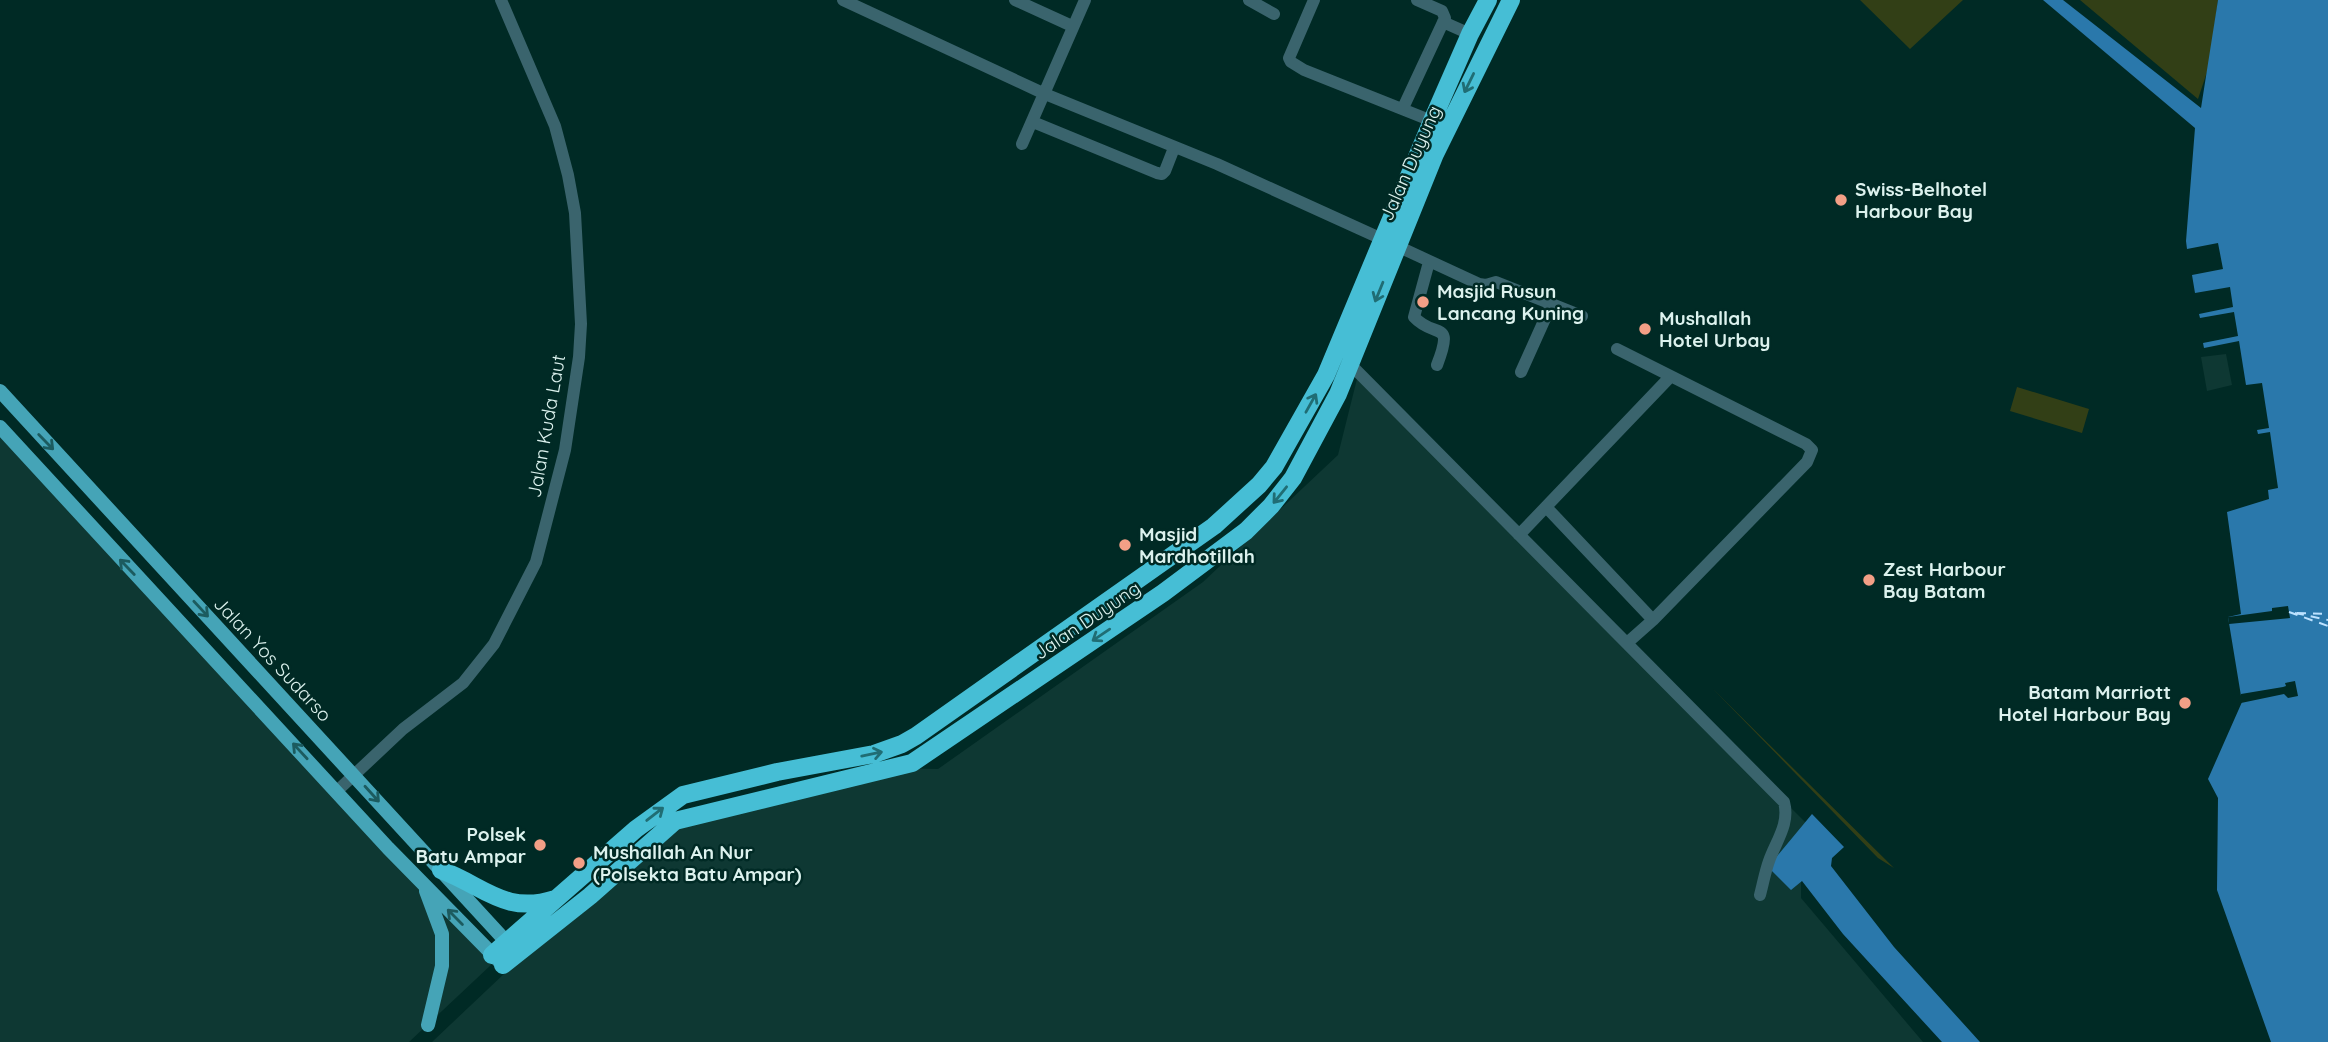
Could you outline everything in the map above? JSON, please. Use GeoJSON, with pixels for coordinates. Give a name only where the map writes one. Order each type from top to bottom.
{"type":"FeatureCollection","features":[{"type":"Feature","properties":{"kind":"highway","name":"Jalan Duyung"},"geometry":{"type":"LineString","coordinates":[[505,954],[590,896],[675,821],[912,763],[1163,593],[1246,531],[1283,492],[1338,394],[1432,121],[1488,0]]}},
{"type":"Feature","properties":{"kind":"highway","name":"Jalan Duyung"},"geometry":{"type":"LineString","coordinates":[[505,954],[559,897],[636,829],[683,796],[778,772],[886,751],[916,736],[1222,520],[1259,485],[1274,467],[1326,375],[1511,0]]}},
{"type":"Feature","properties":{"kind":"highway"},"geometry":{"type":"LineString","coordinates":[[1467,41],[1483,55]]}},
{"type":"Feature","properties":{"kind":"highway"},"geometry":{"type":"LineString","coordinates":[[1147,573],[1163,593]]}},
{"type":"Feature","properties":{"kind":"highway"},"geometry":{"type":"LineString","coordinates":[[441,870],[459,877],[496,899],[513,903],[536,904],[559,897]]}},
{"type":"Feature","properties":{"kind":"main road","name":"Jalan Yos Sudarso"},"geometry":{"type":"LineString","coordinates":[[0,391],[441,870],[505,954]]}},
{"type":"Feature","properties":{"kind":"main road"},"geometry":{"type":"LineString","coordinates":[[0,427],[425,886],[505,954]]}},
{"type":"Feature","properties":{"kind":"main road"},"geometry":{"type":"LineString","coordinates":[[425,886],[442,934],[442,966],[428,1025]]}},
{"type":"Feature","properties":{"kind":"street","name":"Jalan Kuda Laut"},"geometry":{"type":"LineString","coordinates":[[337,791],[403,729],[463,683],[494,644],[536,562],[565,450],[575,395],[581,324],[575,213],[555,126],[501,0]]}},
{"type":"Feature","properties":{"kind":"street"},"geometry":{"type":"LineString","coordinates":[[843,0],[1045,93],[1217,164],[1429,262],[1483,285],[1496,282],[1582,316]]}},
{"type":"Feature","properties":{"kind":"street"},"geometry":{"type":"LineString","coordinates":[[1015,0],[1072,26]]}},
{"type":"Feature","properties":{"kind":"street"},"geometry":{"type":"LineString","coordinates":[[1022,144],[1085,0]]}},
{"type":"Feature","properties":{"kind":"street"},"geometry":{"type":"LineString","coordinates":[[1314,0],[1289,61],[1304,70],[1432,121]]}},
{"type":"Feature","properties":{"kind":"street"},"geometry":{"type":"LineString","coordinates":[[1403,108],[1445,15],[1442,11],[1417,0]]}},
{"type":"Feature","properties":{"kind":"street"},"geometry":{"type":"LineString","coordinates":[[1251,1],[1274,14]]}},
{"type":"Feature","properties":{"kind":"street"},"geometry":{"type":"LineString","coordinates":[[1443,22],[1467,41]]}},
{"type":"Feature","properties":{"kind":"street"},"geometry":{"type":"LineString","coordinates":[[1033,122],[1162,174],[1174,148]]}},
{"type":"Feature","properties":{"kind":"street"},"geometry":{"type":"LineString","coordinates":[[1429,262],[1414,317],[1444,335],[1444,346],[1437,365]]}},
{"type":"Feature","properties":{"kind":"street"},"geometry":{"type":"LineString","coordinates":[[1521,372],[1552,303]]}},
{"type":"Feature","properties":{"kind":"street"},"geometry":{"type":"LineString","coordinates":[[1618,349],[1806,444],[1812,450],[1807,463],[1653,620],[1627,643]]}},
{"type":"Feature","properties":{"kind":"street"},"geometry":{"type":"LineString","coordinates":[[1350,364],[1784,802],[1787,811],[1784,828],[1769,862],[1760,895]]}},
{"type":"Feature","properties":{"kind":"street"},"geometry":{"type":"LineString","coordinates":[[1520,535],[1671,377]]}},
{"type":"Feature","properties":{"kind":"street"},"geometry":{"type":"LineString","coordinates":[[1547,508],[1653,620]]}},
{"type":"Feature","properties":{"kind":"shaded area"},"geometry":{"type":"Polygon","coordinates":[[[2226,354],[2232,385],[2207,391],[2201,357],[2226,354]]]}},
{"type":"Feature","properties":{"kind":"shaded area"},"geometry":{"type":"Polygon","coordinates":[[[1358,375],[1809,826],[1801,871],[1801,898],[1923,1042],[432,1042],[675,812],[887,768],[938,769],[1203,582],[1338,455],[1358,375]]]}},
{"type":"Feature","properties":{"kind":"shaded area"},"geometry":{"type":"Polygon","coordinates":[[[0,435],[492,964],[409,1042],[0,1042],[0,435]]]}},
{"type":"Feature","properties":{"kind":"green space"},"geometry":{"type":"Polygon","coordinates":[[[1860,0],[1963,0],[1910,49],[1860,0]]]}},
{"type":"Feature","properties":{"kind":"green space"},"geometry":{"type":"Polygon","coordinates":[[[2080,0],[2218,0],[2209,66],[2198,99],[2080,0]]]}},
{"type":"Feature","properties":{"kind":"green space"},"geometry":{"type":"Polygon","coordinates":[[[2017,387],[2089,409],[2082,433],[2010,411],[2017,387]]]}},
{"type":"Feature","properties":{"kind":"green space"},"geometry":{"type":"Polygon","coordinates":[[[1713,689],[1894,868],[1878,858],[1713,689]]]}},
{"type":"Feature","properties":{"kind":"water"},"geometry":{"type":"Polygon","coordinates":[[[2043,0],[2063,0],[2201,108],[2218,0],[2328,0],[2328,1042],[2271,1042],[2217,890],[2218,798],[2208,779],[2242,702],[2228,617],[2241,614],[2227,512],[2269,499],[2268,490],[2278,488],[2270,432],[2258,434],[2257,430],[2269,428],[2262,383],[2246,385],[2239,341],[2204,348],[2203,343],[2238,336],[2234,312],[2200,318],[2199,314],[2233,307],[2230,287],[2195,293],[2192,275],[2223,269],[2218,243],[2187,249],[2195,128],[2043,0]]]}},
{"type":"Feature","properties":{"kind":"water"},"geometry":{"type":"Polygon","coordinates":[[[1812,814],[1844,847],[1832,858],[1831,866],[1894,947],[1980,1042],[1942,1042],[1843,934],[1802,881],[1791,890],[1768,867],[1812,814]]]}},
{"type":"Feature","properties":{"kind":"pier"},"geometry":{"type":"Polygon","coordinates":[[[2288,606],[2290,618],[2229,624],[2228,617],[2288,606]]]}},
{"type":"Feature","properties":{"kind":"pier"},"geometry":{"type":"Polygon","coordinates":[[[2295,681],[2298,696],[2288,698],[2284,694],[2241,703],[2241,694],[2283,687],[2286,686],[2285,683],[2295,681]]]}},
{"type":"Feature","properties":{"kind":"ferry route"},"geometry":{"type":"LineString","coordinates":[[2289,612],[2328,626]]}},
{"type":"Feature","properties":{"kind":"ferry route"},"geometry":{"type":"LineString","coordinates":[[2295,613],[2328,620]]}},
{"type":"Feature","properties":{"kind":"ferry route"},"geometry":{"type":"LineString","coordinates":[[2297,613],[2328,614]]}},
{"type":"Feature","properties":{"kind":"place","name":"Swiss-Belhotel Harbour Bay"},"geometry":{"type":"Point","coordinates":[1841,200]}},
{"type":"Feature","properties":{"kind":"place","name":"Masjid Rusun Lancang Kuning"},"geometry":{"type":"Point","coordinates":[1423,302]}},
{"type":"Feature","properties":{"kind":"place","name":"Mushallah Hotel Urbay"},"geometry":{"type":"Point","coordinates":[1645,329]}},
{"type":"Feature","properties":{"kind":"place","name":"Masjid Mardhotillah"},"geometry":{"type":"Point","coordinates":[1125,545]}},
{"type":"Feature","properties":{"kind":"place","name":"Zest Harbour Bay Batam"},"geometry":{"type":"Point","coordinates":[1869,580]}},
{"type":"Feature","properties":{"kind":"place","name":"Batam Marriott Hotel Harbour Bay"},"geometry":{"type":"Point","coordinates":[2185,703]}},
{"type":"Feature","properties":{"kind":"place","name":"Polsek Batu Ampar"},"geometry":{"type":"Point","coordinates":[540,845]}},
{"type":"Feature","properties":{"kind":"place","name":"Mushallah An Nur (Polsekta Batu Ampar)"},"geometry":{"type":"Point","coordinates":[579,863]}}]}
